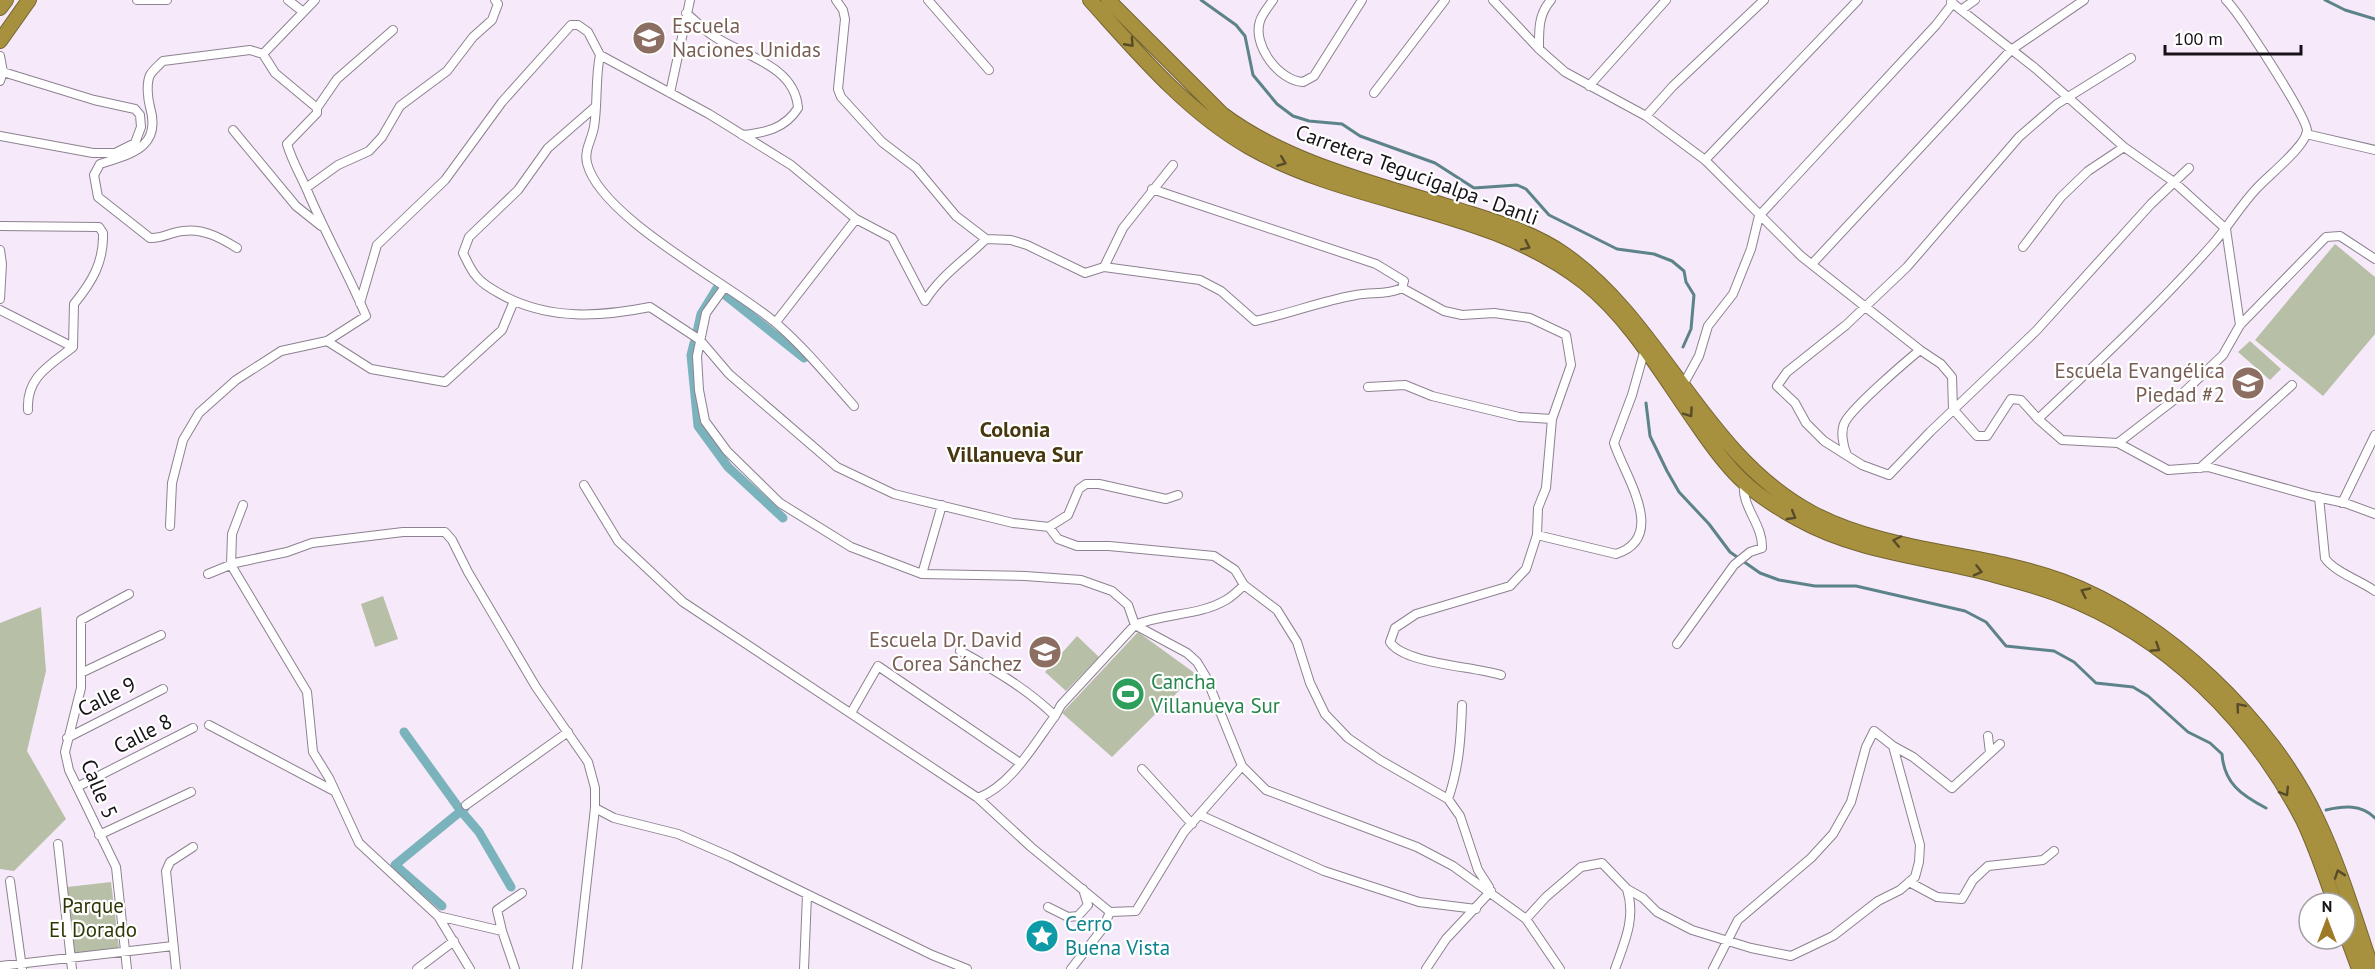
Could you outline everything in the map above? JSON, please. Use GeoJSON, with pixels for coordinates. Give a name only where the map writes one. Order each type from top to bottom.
{"type":"FeatureCollection","features":[{"type":"Feature","properties":{"kind":"highway"},"geometry":{"type":"LineString","coordinates":[[0,8],[6,0]]}},
{"type":"Feature","properties":{"kind":"highway"},"geometry":{"type":"LineString","coordinates":[[0,41],[28,0]]}},
{"type":"Feature","properties":{"kind":"highway","name":"Carretera Tegucigalpa - Danli"},"geometry":{"type":"LineString","coordinates":[[1090,0],[1178,92],[1220,128],[1250,147],[1315,175],[1496,233],[1527,246],[1585,283],[1646,345],[1680,389],[1751,470],[1811,512],[1880,538],[2062,581],[2113,607],[2170,642],[2227,692],[2278,754],[2316,816],[2372,969]]}},
{"type":"Feature","properties":{"kind":"highway","name":"Carretera Tegucigalpa - Danli"},"geometry":{"type":"LineString","coordinates":[[1108,0],[1214,106],[1242,129],[1274,146],[1310,160],[1509,225],[1535,238],[1561,252],[1606,288],[1630,313],[1646,345]]}},
{"type":"Feature","properties":{"kind":"highway","name":"Carretera Tegucigalpa - Danli"},"geometry":{"type":"LineString","coordinates":[[1680,389],[1712,446],[1744,483],[1794,517],[1823,532],[1855,544],[1949,564],[2058,594],[2112,620],[2164,653],[2202,685],[2257,746],[2301,818],[2330,891]]}},
{"type":"Feature","properties":{"kind":"highway"},"geometry":{"type":"LineString","coordinates":[[2353,951],[2360,969]]}},
{"type":"Feature","properties":{"kind":"street"},"geometry":{"type":"LineString","coordinates":[[137,0],[162,0]]}},
{"type":"Feature","properties":{"kind":"street"},"geometry":{"type":"LineString","coordinates":[[288,0],[302,12]]}},
{"type":"Feature","properties":{"kind":"street"},"geometry":{"type":"LineString","coordinates":[[263,54],[315,0]]}},
{"type":"Feature","properties":{"kind":"street"},"geometry":{"type":"LineString","coordinates":[[306,188],[338,165],[369,151],[382,137],[400,106],[447,71],[473,37],[492,20],[498,4],[495,0]]}},
{"type":"Feature","properties":{"kind":"street"},"geometry":{"type":"LineString","coordinates":[[670,93],[690,0]]}},
{"type":"Feature","properties":{"kind":"street"},"geometry":{"type":"LineString","coordinates":[[836,0],[843,9],[845,20],[838,89],[841,97],[882,142],[916,168],[956,216],[986,239],[1011,240],[1027,245],[1085,273],[1104,267],[1200,280],[1221,291],[1255,321],[1318,303],[1359,294],[1394,292],[1402,288],[1404,281],[1376,264],[1226,216],[1152,189]]}},
{"type":"Feature","properties":{"kind":"street"},"geometry":{"type":"LineString","coordinates":[[928,0],[990,70]]}},
{"type":"Feature","properties":{"kind":"street"},"geometry":{"type":"LineString","coordinates":[[1273,0],[1260,21],[1260,37],[1269,60],[1280,74],[1303,82],[1314,76],[1362,0]]}},
{"type":"Feature","properties":{"kind":"street"},"geometry":{"type":"LineString","coordinates":[[1374,93],[1445,0]]}},
{"type":"Feature","properties":{"kind":"street"},"geometry":{"type":"LineString","coordinates":[[1493,0],[1539,49],[1565,72],[1646,116],[1705,160],[1759,216],[1812,264],[1920,350],[1941,364],[1952,376],[1953,409],[1977,436],[1987,436],[2011,399],[2021,400],[2038,420],[2062,440],[2118,443],[2168,470],[2208,467],[2375,514]]}},
{"type":"Feature","properties":{"kind":"street"},"geometry":{"type":"LineString","coordinates":[[1539,49],[1539,21],[1551,0]]}},
{"type":"Feature","properties":{"kind":"street"},"geometry":{"type":"LineString","coordinates":[[1589,87],[1666,0]]}},
{"type":"Feature","properties":{"kind":"street"},"geometry":{"type":"LineString","coordinates":[[1646,116],[1764,0]]}},
{"type":"Feature","properties":{"kind":"street"},"geometry":{"type":"LineString","coordinates":[[1705,160],[1858,0]]}},
{"type":"Feature","properties":{"kind":"street"},"geometry":{"type":"LineString","coordinates":[[1961,10],[1975,0]]}},
{"type":"Feature","properties":{"kind":"street"},"geometry":{"type":"LineString","coordinates":[[1812,264],[2011,50],[2084,0]]}},
{"type":"Feature","properties":{"kind":"street"},"geometry":{"type":"LineString","coordinates":[[2038,420],[2128,334],[2226,229],[2255,190],[2304,140],[2308,129],[2301,111],[2270,66],[2238,12],[2226,0]]}},
{"type":"Feature","properties":{"kind":"street"},"geometry":{"type":"LineString","coordinates":[[1680,389],[1699,356],[1708,326],[1733,294],[1751,249],[1759,216],[1936,25],[1951,2],[2124,147],[2174,182],[2226,229],[2240,325]]}},
{"type":"Feature","properties":{"kind":"street"},"geometry":{"type":"LineString","coordinates":[[686,13],[714,37],[768,64],[792,88],[798,108],[791,119],[768,132],[742,135]]}},
{"type":"Feature","properties":{"kind":"street"},"geometry":{"type":"LineString","coordinates":[[360,303],[377,245],[445,180],[502,102],[568,27],[578,25],[588,32],[600,55],[587,163],[597,182],[624,213],[724,288],[776,322],[854,406]]}},
{"type":"Feature","properties":{"kind":"street"},"geometry":{"type":"LineString","coordinates":[[170,526],[172,483],[183,440],[199,413],[236,380],[281,351],[327,340],[366,316],[343,263],[322,228],[306,188],[292,163],[287,144],[317,113],[317,108],[337,79],[393,30]]}},
{"type":"Feature","properties":{"kind":"street"},"geometry":{"type":"LineString","coordinates":[[237,248],[200,231],[182,231],[158,239],[144,235],[128,218],[98,198],[94,175],[100,164],[133,153],[152,134],[153,124],[148,99],[150,76],[163,61],[250,50],[263,54],[275,73],[317,108]]}},
{"type":"Feature","properties":{"kind":"street"},"geometry":{"type":"LineString","coordinates":[[600,55],[670,93],[791,165],[856,219],[892,238],[907,271],[925,301],[937,282],[963,262],[986,239]]}},
{"type":"Feature","properties":{"kind":"street"},"geometry":{"type":"LineString","coordinates":[[0,56],[3,72],[0,81]]}},
{"type":"Feature","properties":{"kind":"street"},"geometry":{"type":"LineString","coordinates":[[2131,58],[2067,98],[2019,137],[1906,267],[1866,307],[1787,372],[1777,386],[1795,403],[1806,423],[1824,441],[1862,465],[1889,475],[1953,409],[2036,331],[2189,168]]}},
{"type":"Feature","properties":{"kind":"street"},"geometry":{"type":"LineString","coordinates":[[0,136],[93,153],[115,153],[135,143],[141,127],[140,115],[135,109],[85,98],[3,72]]}},
{"type":"Feature","properties":{"kind":"street"},"geometry":{"type":"LineString","coordinates":[[595,107],[548,148],[518,190],[469,237],[463,253],[477,278],[514,301],[561,314],[596,314],[650,307],[700,340],[729,374],[837,467],[894,494],[1013,523],[1049,527],[1068,515],[1079,489],[1086,484],[1100,484],[1166,499],[1178,495]]}},
{"type":"Feature","properties":{"kind":"street"},"geometry":{"type":"LineString","coordinates":[[233,130],[296,206],[322,228]]}},
{"type":"Feature","properties":{"kind":"street"},"geometry":{"type":"LineString","coordinates":[[2306,134],[2375,150]]}},
{"type":"Feature","properties":{"kind":"street"},"geometry":{"type":"LineString","coordinates":[[2023,247],[2061,197],[2088,171],[2124,147]]}},
{"type":"Feature","properties":{"kind":"street"},"geometry":{"type":"LineString","coordinates":[[1104,267],[1123,228],[1173,165]]}},
{"type":"Feature","properties":{"kind":"street"},"geometry":{"type":"LineString","coordinates":[[776,322],[856,219]]}},
{"type":"Feature","properties":{"kind":"street"},"geometry":{"type":"LineString","coordinates":[[0,226],[99,227],[104,233],[99,266],[85,292],[74,304],[74,347]]}},
{"type":"Feature","properties":{"kind":"street"},"geometry":{"type":"LineString","coordinates":[[2118,443],[2183,393],[2223,355],[2240,325],[2326,237],[2340,236],[2375,259]]}},
{"type":"Feature","properties":{"kind":"street"},"geometry":{"type":"LineString","coordinates":[[0,250],[2,264],[0,299]]}},
{"type":"Feature","properties":{"kind":"street"},"geometry":{"type":"LineString","coordinates":[[724,288],[706,313],[700,340],[699,390],[705,422],[727,451],[780,503],[851,547],[922,574],[1025,576],[1081,580],[1112,591],[1128,606],[1135,625],[1186,653],[1197,662],[1206,677],[1242,766],[1266,790],[1417,847],[1453,866],[1491,891],[1526,919],[1560,969]]}},
{"type":"Feature","properties":{"kind":"street"},"geometry":{"type":"LineString","coordinates":[[1402,288],[1444,311],[1462,315],[1494,313],[1530,318],[1566,335],[1571,365],[1552,419],[1546,488],[1538,508],[1537,535],[1526,569],[1510,586],[1416,614],[1395,628],[1390,642],[1395,651],[1414,657],[1480,668],[1501,675]]}},
{"type":"Feature","properties":{"kind":"street"},"geometry":{"type":"LineString","coordinates":[[327,340],[371,369],[445,382],[502,330],[514,301]]}},
{"type":"Feature","properties":{"kind":"street"},"geometry":{"type":"LineString","coordinates":[[0,310],[74,347]]}},
{"type":"Feature","properties":{"kind":"street"},"geometry":{"type":"LineString","coordinates":[[1537,535],[1592,546],[1616,554],[1626,550],[1641,535],[1642,523],[1635,490],[1614,443],[1632,395],[1646,345]]}},
{"type":"Feature","properties":{"kind":"street"},"geometry":{"type":"LineString","coordinates":[[28,410],[31,385],[39,372],[74,347]]}},
{"type":"Feature","properties":{"kind":"street"},"geometry":{"type":"LineString","coordinates":[[1847,454],[1843,437],[1844,423],[1854,410],[1920,350]]}},
{"type":"Feature","properties":{"kind":"street"},"geometry":{"type":"LineString","coordinates":[[1368,387],[1405,385],[1432,396],[1519,417],[1552,419]]}},
{"type":"Feature","properties":{"kind":"street"},"geometry":{"type":"LineString","coordinates":[[2200,468],[2292,385]]}},
{"type":"Feature","properties":{"kind":"street"},"geometry":{"type":"LineString","coordinates":[[2342,503],[2375,435]]}},
{"type":"Feature","properties":{"kind":"street"},"geometry":{"type":"LineString","coordinates":[[1677,644],[1734,565],[1748,554],[1762,548],[1763,537],[1745,499],[1744,483]]}},
{"type":"Feature","properties":{"kind":"street"},"geometry":{"type":"LineString","coordinates":[[584,485],[618,541],[683,602],[978,798],[1031,847],[1110,912],[1136,911],[1166,859],[1192,824],[1242,766]]}},
{"type":"Feature","properties":{"kind":"street"},"geometry":{"type":"LineString","coordinates":[[2319,497],[2325,558],[2330,565],[2375,591]]}},
{"type":"Feature","properties":{"kind":"street"},"geometry":{"type":"LineString","coordinates":[[243,505],[232,534],[231,565],[307,692],[313,752],[358,843],[438,916],[470,969]]}},
{"type":"Feature","properties":{"kind":"street"},"geometry":{"type":"LineString","coordinates":[[922,574],[942,505]]}},
{"type":"Feature","properties":{"kind":"street"},"geometry":{"type":"LineString","coordinates":[[1049,527],[1058,539],[1077,546],[1109,546],[1214,556],[1235,570],[1244,585],[1277,610],[1297,642],[1310,683],[1325,714],[1348,738],[1380,760],[1448,799],[1460,816],[1478,870],[1491,891]]}},
{"type":"Feature","properties":{"kind":"street"},"geometry":{"type":"LineString","coordinates":[[208,574],[231,565],[287,552],[312,543],[403,532],[445,532],[452,540],[468,572],[536,687],[588,762],[595,788],[595,808],[577,969]]}},
{"type":"Feature","properties":{"kind":"street"},"geometry":{"type":"LineString","coordinates":[[978,798],[992,792],[1020,763],[1056,716],[1061,705],[1135,625],[1149,619],[1194,612],[1226,601],[1244,585]]}},
{"type":"Feature","properties":{"kind":"street","name":"Calle 5"},"geometry":{"type":"LineString","coordinates":[[127,969],[116,867],[69,770],[66,752],[67,738],[75,717],[81,673],[81,620],[129,594]]}},
{"type":"Feature","properties":{"kind":"street"},"geometry":{"type":"LineString","coordinates":[[81,673],[161,635]]}},
{"type":"Feature","properties":{"kind":"street"},"geometry":{"type":"LineString","coordinates":[[960,651],[997,671],[1036,698],[1056,716]]}},
{"type":"Feature","properties":{"kind":"street"},"geometry":{"type":"LineString","coordinates":[[851,713],[878,666],[1020,763]]}},
{"type":"Feature","properties":{"kind":"street","name":"Calle 9"},"geometry":{"type":"LineString","coordinates":[[67,738],[163,689]]}},
{"type":"Feature","properties":{"kind":"street"},"geometry":{"type":"LineString","coordinates":[[1448,799],[1461,746],[1462,705]]}},
{"type":"Feature","properties":{"kind":"street"},"geometry":{"type":"LineString","coordinates":[[209,725],[334,791]]}},
{"type":"Feature","properties":{"kind":"street","name":"Calle 8"},"geometry":{"type":"LineString","coordinates":[[77,787],[193,728]]}},
{"type":"Feature","properties":{"kind":"street"},"geometry":{"type":"LineString","coordinates":[[1713,969],[1738,920],[1812,858],[1833,834],[1851,802],[1866,747],[1874,731],[1893,746],[1913,757],[1952,788],[2000,744]]}},
{"type":"Feature","properties":{"kind":"street"},"geometry":{"type":"LineString","coordinates":[[466,805],[568,732]]}},
{"type":"Feature","properties":{"kind":"street"},"geometry":{"type":"LineString","coordinates":[[1988,736],[1990,753]]}},
{"type":"Feature","properties":{"kind":"street"},"geometry":{"type":"LineString","coordinates":[[1526,919],[1546,897],[1581,867],[1602,863],[1627,889],[1643,898],[1657,912],[1692,930],[1791,956],[1833,936],[1878,901],[1915,877],[1920,845],[1893,746]]}},
{"type":"Feature","properties":{"kind":"street"},"geometry":{"type":"LineString","coordinates":[[1142,769],[1192,824]]}},
{"type":"Feature","properties":{"kind":"street"},"geometry":{"type":"LineString","coordinates":[[99,835],[190,792]]}},
{"type":"Feature","properties":{"kind":"street"},"geometry":{"type":"LineString","coordinates":[[595,808],[614,818],[678,834],[932,955],[967,969]]}},
{"type":"Feature","properties":{"kind":"street"},"geometry":{"type":"LineString","coordinates":[[1200,815],[1324,871],[1419,902],[1476,909]]}},
{"type":"Feature","properties":{"kind":"street"},"geometry":{"type":"LineString","coordinates":[[58,844],[72,969]]}},
{"type":"Feature","properties":{"kind":"street"},"geometry":{"type":"LineString","coordinates":[[176,969],[166,871],[170,862],[193,847]]}},
{"type":"Feature","properties":{"kind":"street"},"geometry":{"type":"LineString","coordinates":[[1909,882],[1937,897],[1962,899],[1973,880],[1988,866],[2043,860],[2054,851]]}},
{"type":"Feature","properties":{"kind":"street"},"geometry":{"type":"LineString","coordinates":[[10,881],[22,966]]}},
{"type":"Feature","properties":{"kind":"street"},"geometry":{"type":"LineString","coordinates":[[1048,907],[1068,917],[1078,916],[1088,905],[1082,887]]}},
{"type":"Feature","properties":{"kind":"street"},"geometry":{"type":"LineString","coordinates":[[1615,969],[1627,937],[1632,914],[1627,889]]}},
{"type":"Feature","properties":{"kind":"street"},"geometry":{"type":"LineString","coordinates":[[1426,969],[1446,939],[1491,891]]}},
{"type":"Feature","properties":{"kind":"street"},"geometry":{"type":"LineString","coordinates":[[515,969],[497,910],[522,893]]}},
{"type":"Feature","properties":{"kind":"street"},"geometry":{"type":"LineString","coordinates":[[804,969],[807,895]]}},
{"type":"Feature","properties":{"kind":"street"},"geometry":{"type":"LineString","coordinates":[[1071,969],[1103,928],[1110,912]]}},
{"type":"Feature","properties":{"kind":"street"},"geometry":{"type":"LineString","coordinates":[[438,916],[502,931]]}},
{"type":"Feature","properties":{"kind":"street"},"geometry":{"type":"LineString","coordinates":[[417,969],[454,941]]}},
{"type":"Feature","properties":{"kind":"street"},"geometry":{"type":"LineString","coordinates":[[0,966],[22,966],[173,946]]}},
{"type":"Feature","properties":{"kind":"green space"},"geometry":{"type":"Polygon","coordinates":[[[2335,244],[2375,277],[2375,334],[2323,396],[2255,340],[2335,244]]]}},
{"type":"Feature","properties":{"kind":"green space"},"geometry":{"type":"Polygon","coordinates":[[[2250,341],[2281,369],[2270,380],[2238,352],[2250,341]]]}},
{"type":"Feature","properties":{"kind":"green space"},"geometry":{"type":"Polygon","coordinates":[[[383,596],[398,639],[375,647],[361,604],[383,596]]]}},
{"type":"Feature","properties":{"kind":"green space"},"geometry":{"type":"Polygon","coordinates":[[[41,607],[46,671],[27,751],[66,819],[14,871],[0,869],[0,623],[41,607]]]}},
{"type":"Feature","properties":{"kind":"green space","name":"Cancha Villanueva Sur"},"geometry":{"type":"Polygon","coordinates":[[[1138,632],[1196,674],[1112,757],[1062,713],[1138,632]]]}},
{"type":"Feature","properties":{"kind":"green space"},"geometry":{"type":"Polygon","coordinates":[[[1077,636],[1099,657],[1066,691],[1045,672],[1077,636]]]}},
{"type":"Feature","properties":{"kind":"green space","name":"Parque El Dorado"},"geometry":{"type":"Polygon","coordinates":[[[111,882],[119,948],[75,953],[67,887],[111,882]]]}},
{"type":"Feature","properties":{"kind":"waterway"},"geometry":{"type":"LineString","coordinates":[[1201,0],[1236,25],[1245,36],[1253,75],[1277,104],[1293,116],[1309,121],[1342,124],[1360,136],[1435,163],[1474,188],[1517,185],[1526,189],[1549,215],[1617,249],[1654,254],[1672,261],[1684,271],[1686,282],[1694,295],[1691,329],[1683,347]]}},
{"type":"Feature","properties":{"kind":"waterway"},"geometry":{"type":"LineString","coordinates":[[2325,0],[2345,10],[2375,19]]}},
{"type":"Feature","properties":{"kind":"waterway"},"geometry":{"type":"LineString","coordinates":[[697,332],[701,314],[717,288],[718,290]]}},
{"type":"Feature","properties":{"kind":"waterway"},"geometry":{"type":"LineString","coordinates":[[725,295],[804,358]]}},
{"type":"Feature","properties":{"kind":"waterway"},"geometry":{"type":"LineString","coordinates":[[694,343],[691,355],[698,426],[728,467],[783,518]]}},
{"type":"Feature","properties":{"kind":"waterway"},"geometry":{"type":"LineString","coordinates":[[1646,403],[1650,436],[1679,492],[1709,524],[1730,552],[1760,573],[1779,580],[1815,586],[1856,586],[1965,611],[1986,622],[2006,646],[2054,651],[2074,662],[2096,683],[2133,687],[2148,696],[2188,732],[2210,743],[2222,754],[2226,773],[2235,787],[2266,808]]}},
{"type":"Feature","properties":{"kind":"waterway"},"geometry":{"type":"LineString","coordinates":[[404,732],[461,811],[465,808]]}},
{"type":"Feature","properties":{"kind":"waterway"},"geometry":{"type":"LineString","coordinates":[[2326,810],[2352,807],[2364,810],[2375,818]]}},
{"type":"Feature","properties":{"kind":"waterway"},"geometry":{"type":"LineString","coordinates":[[442,906],[395,865],[461,811],[479,832],[511,887]]}},
{"type":"Feature","properties":{"kind":"place","name":"Escuela Naciones Unidas"},"geometry":{"type":"Point","coordinates":[649,38]}},
{"type":"Feature","properties":{"kind":"place","name":"Escuela Evangélica Piedad #2"},"geometry":{"type":"Point","coordinates":[2248,383]}},
{"type":"Feature","properties":{"kind":"place","name":"Escuela Dr. David Corea Sánchez"},"geometry":{"type":"Point","coordinates":[1045,652]}},
{"type":"Feature","properties":{"kind":"place","name":"Cancha Villanueva Sur"},"geometry":{"type":"Point","coordinates":[1128,694]}},
{"type":"Feature","properties":{"kind":"place","name":"Cerro Buena Vista"},"geometry":{"type":"Point","coordinates":[1042,936]}},
{"type":"Feature","properties":{"kind":"district","name":"Colonia Villanueva Sur"},"geometry":{"type":"Point","coordinates":[1015,442]}}]}
